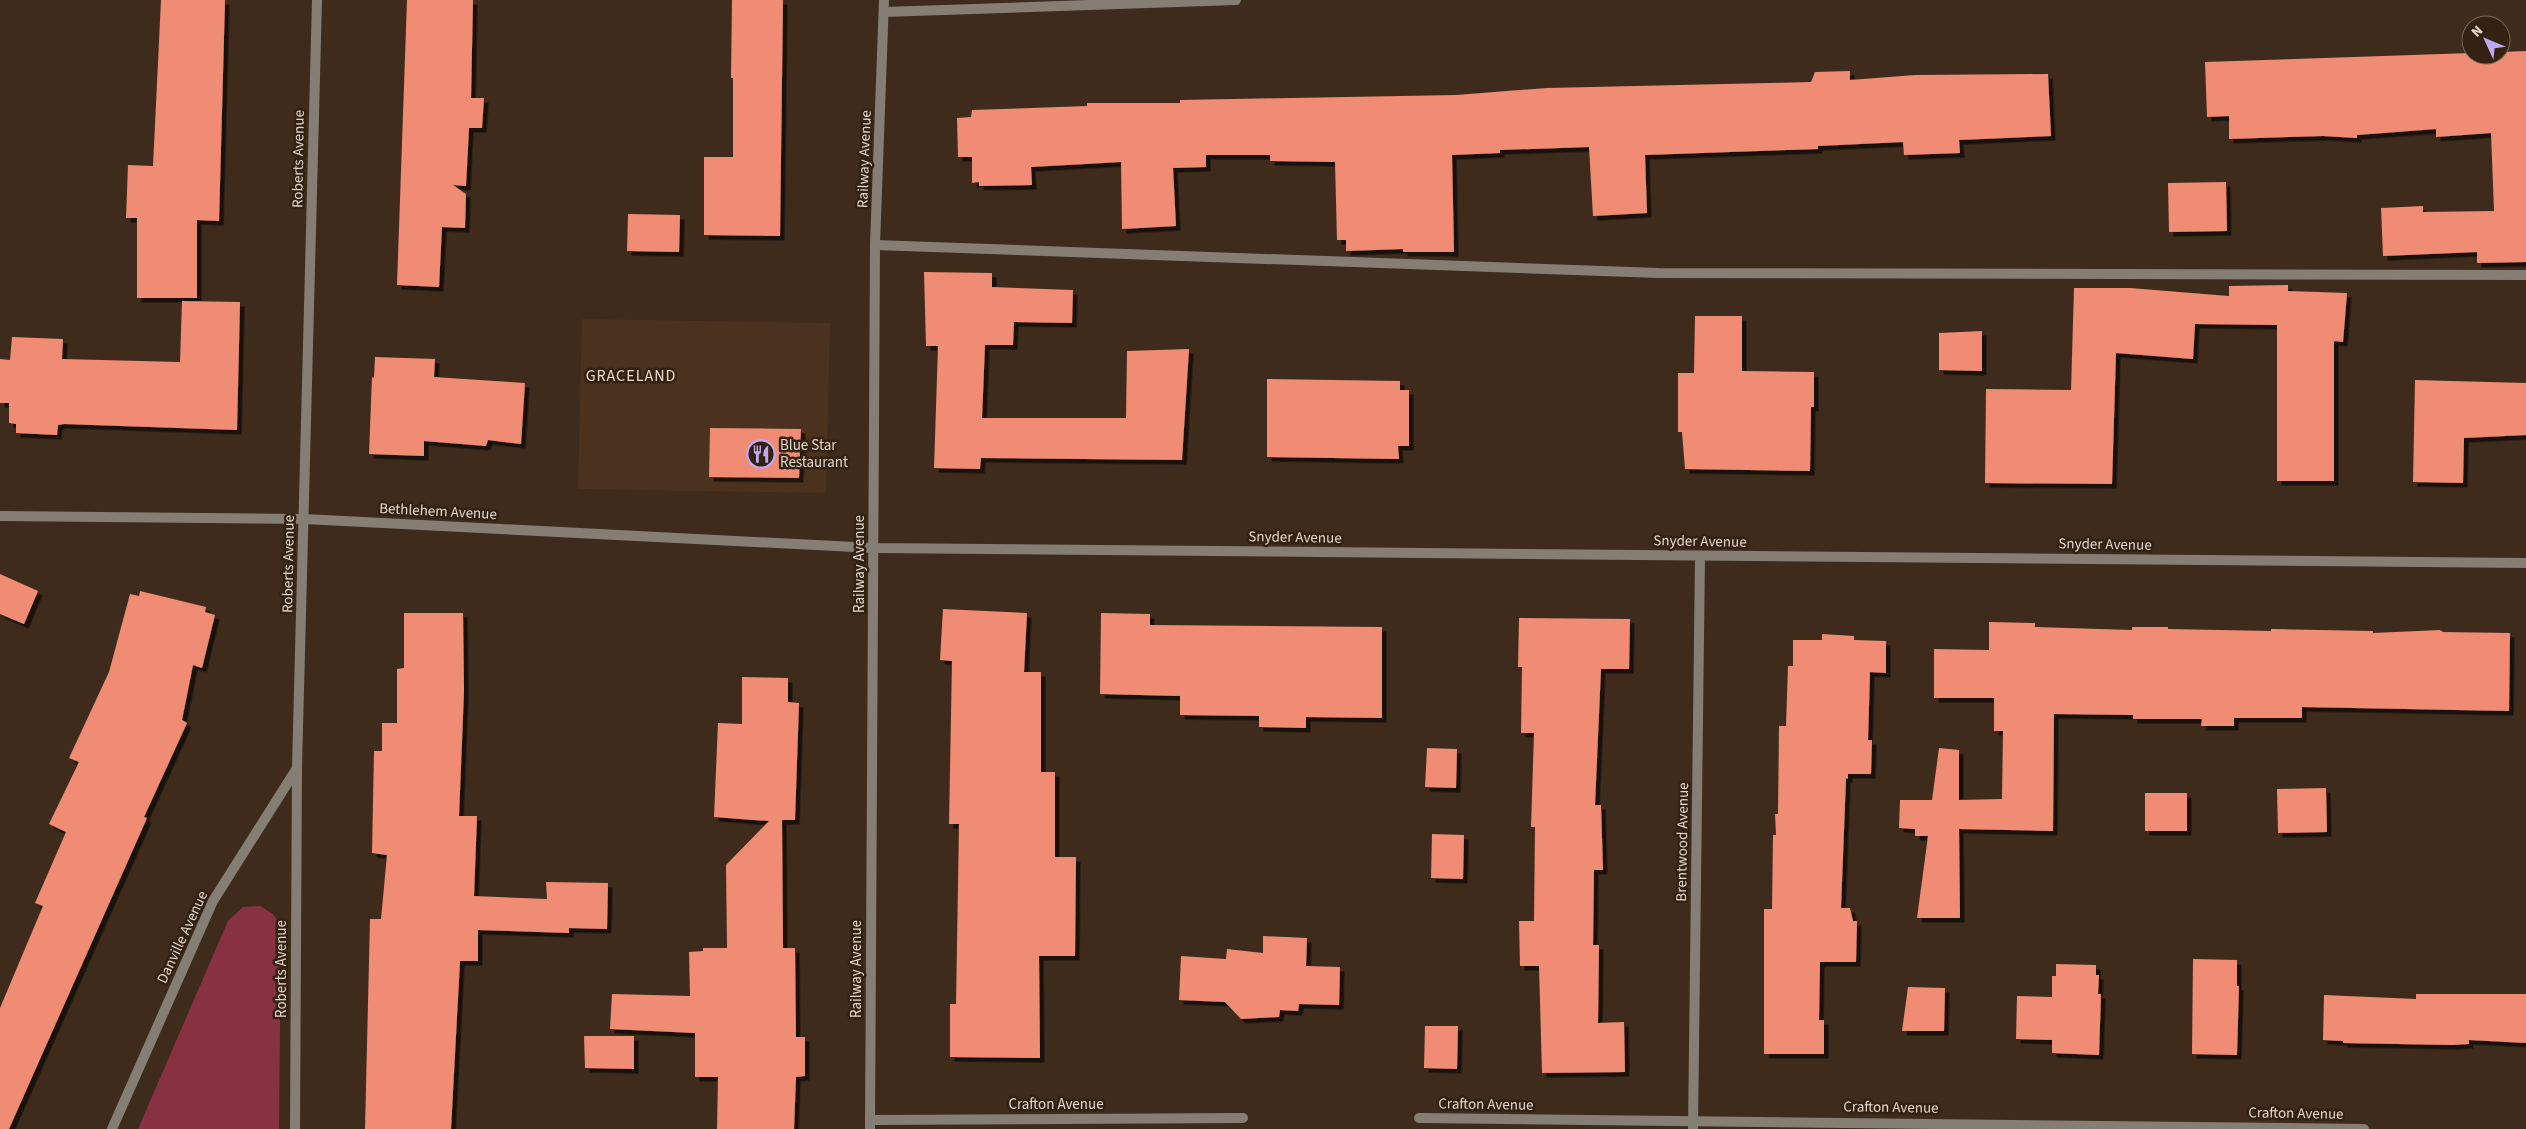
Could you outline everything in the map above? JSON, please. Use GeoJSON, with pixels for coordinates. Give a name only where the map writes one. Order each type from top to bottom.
{"type":"FeatureCollection","features":[{"type":"Feature","properties":{"kind":"street","name":"Roberts Avenue"},"geometry":{"type":"LineString","coordinates":[[295,1129],[297,767],[317,0]]}},
{"type":"Feature","properties":{"kind":"street","name":"Railway Avenue"},"geometry":{"type":"LineString","coordinates":[[870,1124],[875,245],[884,0]]}},
{"type":"Feature","properties":{"kind":"street"},"geometry":{"type":"LineString","coordinates":[[884,12],[1236,0]]}},
{"type":"Feature","properties":{"kind":"street"},"geometry":{"type":"LineString","coordinates":[[875,245],[1658,273],[2526,274]]}},
{"type":"Feature","properties":{"kind":"street","name":"Bethlehem Avenue"},"geometry":{"type":"LineString","coordinates":[[0,516],[304,519],[874,548]]}},
{"type":"Feature","properties":{"kind":"street","name":"Snyder Avenue"},"geometry":{"type":"LineString","coordinates":[[874,548],[2526,563]]}},
{"type":"Feature","properties":{"kind":"street","name":"Brentwood Avenue"},"geometry":{"type":"LineString","coordinates":[[1694,1126],[1700,556]]}},
{"type":"Feature","properties":{"kind":"street","name":"Danville Avenue"},"geometry":{"type":"LineString","coordinates":[[112,1129],[214,901],[297,767]]}},
{"type":"Feature","properties":{"kind":"street","name":"Crafton Avenue"},"geometry":{"type":"LineString","coordinates":[[870,1124],[1243,1118]]}},
{"type":"Feature","properties":{"kind":"street","name":"Crafton Avenue"},"geometry":{"type":"LineString","coordinates":[[1419,1118],[1694,1126],[2364,1129]]}},
{"type":"Feature","properties":{"kind":"shaded area"},"geometry":{"type":"Polygon","coordinates":[[[582,319],[830,323],[826,493],[578,489],[582,319]]]}},
{"type":"Feature","properties":{"kind":"shaded area"},"geometry":{"type":"Polygon","coordinates":[[[260,906],[273,914],[281,926],[279,1129],[138,1129],[228,921],[243,907],[260,906]]]}},
{"type":"Feature","properties":{"kind":"building"},"geometry":{"type":"Polygon","coordinates":[[[161,0],[225,0],[219,221],[197,220],[197,298],[137,298],[137,218],[126,218],[128,165],[153,166],[161,0]]]}},
{"type":"Feature","properties":{"kind":"building"},"geometry":{"type":"Polygon","coordinates":[[[407,0],[473,0],[471,98],[484,98],[482,128],[469,128],[466,186],[453,185],[466,194],[465,228],[442,227],[439,287],[397,285],[407,0]]]}},
{"type":"Feature","properties":{"kind":"building"},"geometry":{"type":"Polygon","coordinates":[[[732,0],[783,0],[780,236],[704,235],[704,157],[733,157],[732,0]]]}},
{"type":"Feature","properties":{"kind":"building"},"geometry":{"type":"Polygon","coordinates":[[[2526,51],[2526,262],[2477,263],[2477,252],[2383,256],[2381,208],[2423,206],[2423,212],[2494,211],[2491,133],[2436,137],[2436,129],[2357,135],[2357,138],[2323,136],[2229,139],[2229,116],[2207,117],[2205,62],[2461,53],[2461,65],[2511,65],[2511,52],[2526,51]]]}},
{"type":"Feature","properties":{"kind":"building"},"geometry":{"type":"Polygon","coordinates":[[[1850,71],[1850,80],[1915,75],[2048,74],[2051,136],[1959,140],[1960,153],[1904,155],[1903,142],[1818,146],[1818,149],[1645,155],[1647,213],[1593,216],[1589,147],[1500,150],[1500,153],[1452,155],[1454,252],[1403,252],[1403,249],[1346,251],[1346,240],[1337,240],[1335,162],[1270,161],[1270,155],[1206,155],[1206,167],[1173,168],[1176,226],[1122,229],[1121,162],[1031,167],[1032,185],[979,186],[979,182],[972,183],[972,157],[958,157],[957,118],[971,117],[972,110],[1087,106],[1087,103],[1180,103],[1180,100],[1456,95],[1547,88],[1811,82],[1815,72],[1850,71]]]}},
{"type":"Feature","properties":{"kind":"building"},"geometry":{"type":"Polygon","coordinates":[[[2226,182],[2227,231],[2169,232],[2168,183],[2226,182]]]}},
{"type":"Feature","properties":{"kind":"building"},"geometry":{"type":"Polygon","coordinates":[[[628,214],[680,215],[679,252],[627,251],[628,214]]]}},
{"type":"Feature","properties":{"kind":"building"},"geometry":{"type":"Polygon","coordinates":[[[924,272],[992,273],[992,287],[1073,290],[1072,323],[1014,322],[1013,345],[985,345],[982,418],[1126,418],[1127,351],[1189,349],[1182,460],[981,458],[980,469],[934,468],[938,346],[926,346],[924,272]]]}},
{"type":"Feature","properties":{"kind":"building"},"geometry":{"type":"Polygon","coordinates":[[[2288,285],[2288,291],[2347,293],[2343,342],[2334,341],[2334,481],[2277,481],[2277,325],[2195,324],[2193,359],[2116,353],[2112,484],[1985,483],[1986,389],[2071,390],[2074,288],[2130,288],[2229,296],[2229,286],[2288,285]]]}},
{"type":"Feature","properties":{"kind":"building"},"geometry":{"type":"Polygon","coordinates":[[[182,301],[240,302],[237,430],[64,424],[58,425],[57,435],[16,433],[16,424],[9,423],[9,403],[0,403],[0,359],[10,360],[12,337],[63,339],[62,359],[180,362],[182,301]]]}},
{"type":"Feature","properties":{"kind":"building"},"geometry":{"type":"Polygon","coordinates":[[[1695,316],[1742,316],[1742,371],[1814,372],[1814,407],[1811,407],[1810,471],[1685,469],[1682,432],[1678,432],[1678,373],[1694,373],[1695,316]]]}},
{"type":"Feature","properties":{"kind":"building"},"geometry":{"type":"Polygon","coordinates":[[[1982,331],[1982,371],[1939,370],[1939,333],[1982,331]]]}},
{"type":"Feature","properties":{"kind":"building"},"geometry":{"type":"Polygon","coordinates":[[[375,357],[435,359],[434,377],[525,383],[521,444],[488,440],[486,446],[424,441],[424,456],[369,454],[372,377],[374,378],[375,357]]]}},
{"type":"Feature","properties":{"kind":"building"},"geometry":{"type":"Polygon","coordinates":[[[1267,379],[1400,381],[1400,390],[1409,390],[1409,446],[1398,446],[1399,459],[1267,457],[1267,379]]]}},
{"type":"Feature","properties":{"kind":"building"},"geometry":{"type":"Polygon","coordinates":[[[2415,380],[2526,383],[2526,435],[2464,438],[2463,483],[2413,482],[2415,380]]]}},
{"type":"Feature","properties":{"kind":"building","name":"Blue Star Restaurant"},"geometry":{"type":"Polygon","coordinates":[[[710,428],[801,429],[799,478],[709,477],[710,428]]]}},
{"type":"Feature","properties":{"kind":"building"},"geometry":{"type":"Polygon","coordinates":[[[0,574],[38,591],[24,624],[0,614],[0,574]]]}},
{"type":"Feature","properties":{"kind":"building"},"geometry":{"type":"Polygon","coordinates":[[[140,591],[206,607],[205,612],[215,615],[202,668],[193,665],[182,720],[187,723],[144,817],[147,818],[9,1129],[0,1129],[0,1008],[43,906],[35,903],[66,832],[49,824],[79,762],[69,758],[109,672],[130,594],[139,596],[140,591]]]}},
{"type":"Feature","properties":{"kind":"building"},"geometry":{"type":"Polygon","coordinates":[[[943,609],[1027,613],[1024,672],[1041,672],[1041,772],[1055,772],[1055,857],[1076,857],[1075,956],[1039,956],[1040,1058],[950,1057],[950,1004],[956,1004],[959,824],[949,824],[952,661],[940,660],[943,609]]]}},
{"type":"Feature","properties":{"kind":"building"},"geometry":{"type":"Polygon","coordinates":[[[404,613],[463,613],[464,691],[459,816],[477,816],[474,896],[547,899],[546,882],[608,883],[607,929],[569,928],[569,933],[478,930],[478,961],[460,961],[451,1129],[365,1129],[370,919],[381,919],[387,855],[372,853],[374,751],[382,751],[382,723],[397,723],[397,669],[404,668],[404,613]]]}},
{"type":"Feature","properties":{"kind":"building"},"geometry":{"type":"Polygon","coordinates":[[[1101,613],[1150,614],[1150,625],[1382,627],[1382,718],[1306,717],[1306,728],[1259,727],[1259,716],[1180,715],[1180,696],[1100,694],[1101,613]]]}},
{"type":"Feature","properties":{"kind":"building"},"geometry":{"type":"Polygon","coordinates":[[[1519,618],[1630,619],[1629,669],[1601,669],[1595,805],[1601,805],[1603,870],[1594,870],[1593,945],[1599,945],[1598,1023],[1624,1022],[1625,1072],[1542,1073],[1539,966],[1520,966],[1519,921],[1534,921],[1535,827],[1531,827],[1534,733],[1521,733],[1522,667],[1518,667],[1519,618]]]}},
{"type":"Feature","properties":{"kind":"building"},"geometry":{"type":"Polygon","coordinates":[[[1989,622],[2035,623],[2035,627],[2132,630],[2132,627],[2168,627],[2168,629],[2373,631],[2373,633],[2440,630],[2443,632],[2510,633],[2509,711],[2302,707],[2302,718],[2234,718],[2234,726],[2201,726],[2202,719],[2133,719],[2133,715],[2054,714],[2053,831],[1959,829],[1960,918],[1917,918],[1928,836],[1915,836],[1915,829],[1899,828],[1900,800],[1932,800],[1939,748],[1959,750],[1959,800],[2002,799],[2003,731],[1994,731],[1994,698],[1934,698],[1934,649],[1989,650],[1989,622]]]}},
{"type":"Feature","properties":{"kind":"building"},"geometry":{"type":"Polygon","coordinates":[[[1822,634],[1854,636],[1854,640],[1886,641],[1886,673],[1870,672],[1868,740],[1872,740],[1871,774],[1848,774],[1848,779],[1846,778],[1841,908],[1850,908],[1853,921],[1857,921],[1856,962],[1820,962],[1819,1020],[1824,1020],[1824,1054],[1764,1054],[1764,909],[1772,909],[1773,835],[1776,835],[1775,814],[1778,814],[1779,726],[1786,726],[1788,666],[1793,666],[1793,640],[1822,640],[1822,634]]]}},
{"type":"Feature","properties":{"kind":"building"},"geometry":{"type":"Polygon","coordinates":[[[742,677],[788,678],[788,702],[799,703],[795,820],[782,820],[783,948],[795,948],[796,1037],[805,1037],[805,1076],[796,1077],[794,1129],[717,1129],[718,1077],[695,1077],[695,1033],[610,1029],[612,994],[690,996],[689,952],[703,951],[703,948],[727,948],[726,865],[769,821],[714,817],[718,723],[742,724],[742,677]]]}},
{"type":"Feature","properties":{"kind":"building"},"geometry":{"type":"Polygon","coordinates":[[[1427,748],[1457,749],[1456,788],[1425,787],[1427,748]]]}},
{"type":"Feature","properties":{"kind":"building"},"geometry":{"type":"Polygon","coordinates":[[[2326,788],[2327,832],[2278,833],[2277,789],[2326,788]]]}},
{"type":"Feature","properties":{"kind":"building"},"geometry":{"type":"Polygon","coordinates":[[[2145,793],[2187,793],[2187,831],[2145,831],[2145,793]]]}},
{"type":"Feature","properties":{"kind":"building"},"geometry":{"type":"Polygon","coordinates":[[[1432,834],[1464,835],[1463,879],[1431,878],[1432,834]]]}},
{"type":"Feature","properties":{"kind":"building"},"geometry":{"type":"Polygon","coordinates":[[[1263,936],[1307,938],[1306,966],[1340,967],[1339,1005],[1299,1004],[1298,1011],[1280,1010],[1279,1017],[1241,1019],[1225,1002],[1179,1000],[1181,956],[1226,959],[1227,949],[1263,953],[1263,936]]]}},
{"type":"Feature","properties":{"kind":"building"},"geometry":{"type":"Polygon","coordinates":[[[2193,959],[2237,960],[2237,986],[2239,986],[2237,1055],[2192,1054],[2193,959]]]}},
{"type":"Feature","properties":{"kind":"building"},"geometry":{"type":"Polygon","coordinates":[[[2056,964],[2096,965],[2096,975],[2099,975],[2098,994],[2101,994],[2099,1055],[2052,1053],[2052,1040],[2016,1039],[2017,996],[2052,997],[2052,976],[2056,976],[2056,964]]]}},
{"type":"Feature","properties":{"kind":"building"},"geometry":{"type":"Polygon","coordinates":[[[1908,987],[1945,988],[1944,1031],[1902,1031],[1908,987]]]}},
{"type":"Feature","properties":{"kind":"building"},"geometry":{"type":"Polygon","coordinates":[[[2416,994],[2526,994],[2526,1043],[2469,1040],[2469,1044],[2452,1045],[2343,1043],[2343,1041],[2323,1040],[2324,995],[2416,999],[2416,994]]]}},
{"type":"Feature","properties":{"kind":"building"},"geometry":{"type":"Polygon","coordinates":[[[1425,1026],[1458,1026],[1457,1069],[1424,1068],[1425,1026]]]}},
{"type":"Feature","properties":{"kind":"building"},"geometry":{"type":"Polygon","coordinates":[[[584,1036],[634,1036],[634,1069],[585,1068],[584,1036]]]}},
{"type":"Feature","properties":{"kind":"place","name":"Blue Star Restaurant"},"geometry":{"type":"Point","coordinates":[761,454]}},
{"type":"Feature","properties":{"kind":"district","name":"GRACELAND"},"geometry":{"type":"Point","coordinates":[631,375]}}]}
